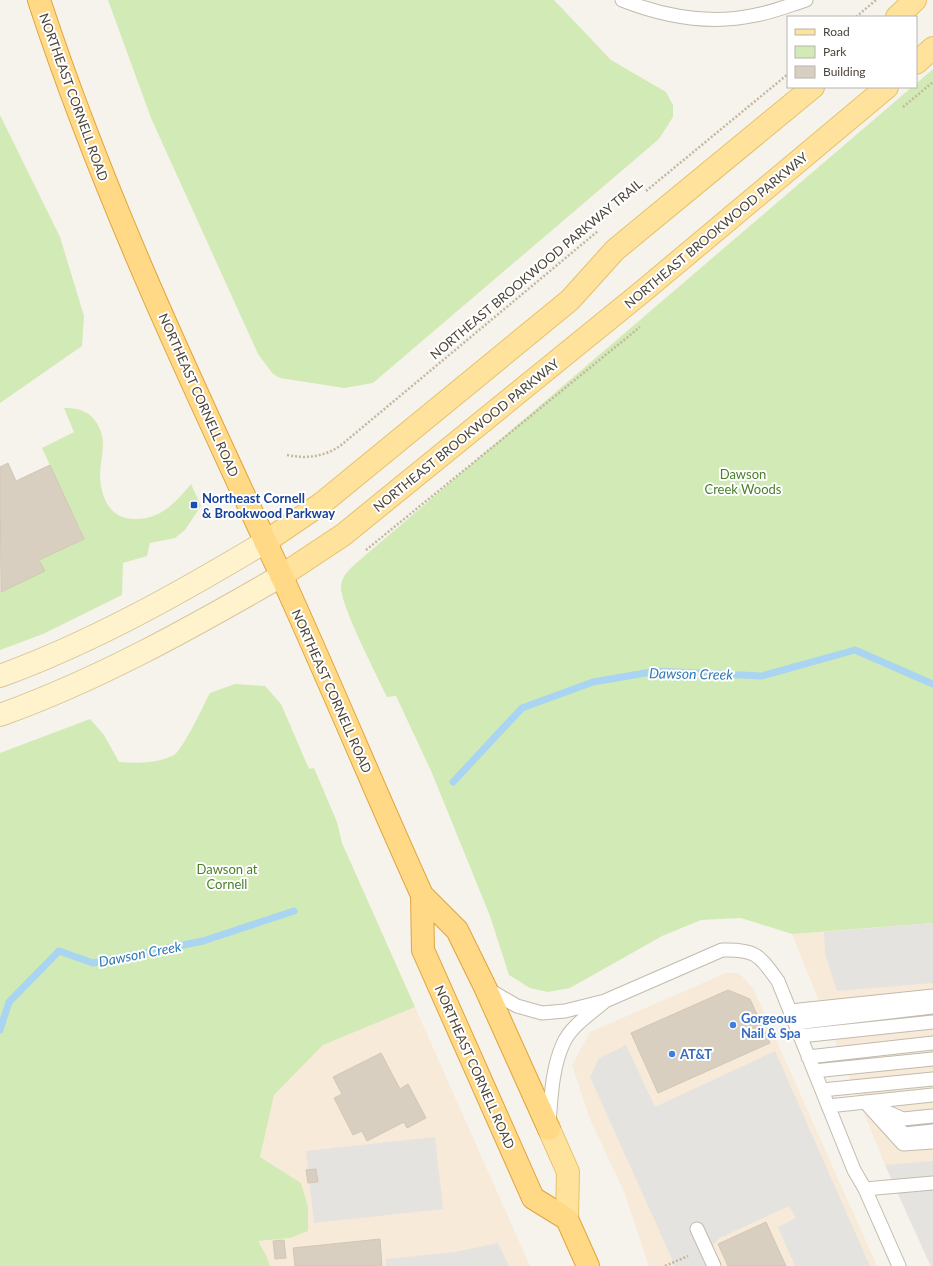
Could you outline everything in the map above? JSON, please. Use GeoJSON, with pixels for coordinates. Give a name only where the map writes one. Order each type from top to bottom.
{"type":"FeatureCollection","features":[{"type":"Feature","properties":{"kind":"highway","name":"NORTHEAST CORNELL ROAD"},"geometry":{"type":"LineString","coordinates":[[39,0],[94,156],[158,304],[281,576],[422,895],[457,930],[485,987],[549,1129]]}},
{"type":"Feature","properties":{"kind":"highway","name":"NORTHEAST CORNELL ROAD"},"geometry":{"type":"LineString","coordinates":[[422,895],[423,950],[533,1198],[567,1219],[588,1266]]}},
{"type":"Feature","properties":{"kind":"main road"},"geometry":{"type":"LineString","coordinates":[[898,16],[915,0]]}},
{"type":"Feature","properties":{"kind":"main road"},"geometry":{"type":"LineString","coordinates":[[917,62],[933,48]]}},
{"type":"Feature","properties":{"kind":"main road"},"geometry":{"type":"LineString","coordinates":[[0,676],[35,663],[89,639],[206,577],[265,542],[321,504],[570,300],[615,250],[812,88]]}},
{"type":"Feature","properties":{"kind":"main road","name":"NORTHEAST BROOKWOOD PARKWAY"},"geometry":{"type":"LineString","coordinates":[[0,715],[87,679],[158,645],[281,576],[349,530],[642,292],[886,88]]}},
{"type":"Feature","properties":{"kind":"main road","name":"NORTHEAST CORNELL ROAD"},"geometry":{"type":"LineString","coordinates":[[549,1129],[568,1172],[567,1219]]}},
{"type":"Feature","properties":{"kind":"lane"},"geometry":{"type":"LineString","coordinates":[[622,0],[648,10],[684,18],[723,20],[757,15],[806,0]]}},
{"type":"Feature","properties":{"kind":"lane"},"geometry":{"type":"LineString","coordinates":[[485,987],[517,1006],[542,1013],[565,1011],[605,1001],[722,950],[742,950],[760,957],[778,981],[854,1170],[865,1189],[899,1266]]}},
{"type":"Feature","properties":{"kind":"lane"},"geometry":{"type":"LineString","coordinates":[[792,1017],[933,996]]}},
{"type":"Feature","properties":{"kind":"lane"},"geometry":{"type":"LineString","coordinates":[[549,1129],[552,1085],[563,1043],[575,1028],[605,1001]]}},
{"type":"Feature","properties":{"kind":"lane"},"geometry":{"type":"LineString","coordinates":[[792,1017],[933,1007]]}},
{"type":"Feature","properties":{"kind":"lane"},"geometry":{"type":"LineString","coordinates":[[800,1036],[933,1022]]}},
{"type":"Feature","properties":{"kind":"lane"},"geometry":{"type":"LineString","coordinates":[[808,1057],[933,1043]]}},
{"type":"Feature","properties":{"kind":"lane"},"geometry":{"type":"LineString","coordinates":[[814,1071],[933,1059]]}},
{"type":"Feature","properties":{"kind":"lane"},"geometry":{"type":"LineString","coordinates":[[822,1090],[933,1079]]}},
{"type":"Feature","properties":{"kind":"lane"},"geometry":{"type":"LineString","coordinates":[[828,1106],[933,1095]]}},
{"type":"Feature","properties":{"kind":"lane"},"geometry":{"type":"LineString","coordinates":[[865,1102],[903,1118],[933,1116]]}},
{"type":"Feature","properties":{"kind":"lane"},"geometry":{"type":"LineString","coordinates":[[865,1102],[905,1134],[933,1132]]}},
{"type":"Feature","properties":{"kind":"lane"},"geometry":{"type":"LineString","coordinates":[[865,1102],[903,1144],[933,1142]]}},
{"type":"Feature","properties":{"kind":"lane"},"geometry":{"type":"LineString","coordinates":[[865,1189],[933,1183]]}},
{"type":"Feature","properties":{"kind":"lane"},"geometry":{"type":"LineString","coordinates":[[697,1229],[714,1266]]}},
{"type":"Feature","properties":{"kind":"path"},"geometry":{"type":"LineString","coordinates":[[857,16],[876,0]]}},
{"type":"Feature","properties":{"kind":"path","name":"NORTHEAST BROOKWOOD PARKWAY TRAIL"},"geometry":{"type":"LineString","coordinates":[[640,196],[787,75]]}},
{"type":"Feature","properties":{"kind":"path","name":"NORTHEAST BROOKWOOD PARKWAY TRAIL"},"geometry":{"type":"LineString","coordinates":[[287,455],[298,457],[316,457],[328,454],[340,446],[603,226]]}},
{"type":"Feature","properties":{"kind":"path"},"geometry":{"type":"LineString","coordinates":[[665,1266],[688,1256]]}},
{"type":"Feature","properties":{"kind":"shaded area"},"geometry":{"type":"Polygon","coordinates":[[[933,923],[933,1266],[930,1266],[885,1165],[792,934],[933,923]]]}},
{"type":"Feature","properties":{"kind":"shaded area"},"geometry":{"type":"Polygon","coordinates":[[[933,923],[933,983],[837,991],[825,954],[824,932],[933,923]]]}},
{"type":"Feature","properties":{"kind":"shaded area"},"geometry":{"type":"Polygon","coordinates":[[[726,973],[739,973],[753,988],[877,1266],[649,1266],[625,1194],[590,1119],[572,1065],[590,1032],[726,973]]]}},
{"type":"Feature","properties":{"kind":"shaded area"},"geometry":{"type":"Polygon","coordinates":[[[415,1007],[530,1266],[270,1266],[258,1241],[290,1238],[301,1183],[260,1157],[274,1095],[323,1045],[415,1007]]]}},
{"type":"Feature","properties":{"kind":"shaded area"},"geometry":{"type":"Polygon","coordinates":[[[626,1045],[655,1107],[775,1051],[870,1266],[795,1266],[778,1227],[796,1218],[789,1206],[720,1238],[705,1253],[711,1266],[673,1266],[672,1259],[590,1077],[599,1058],[626,1045]]]}},
{"type":"Feature","properties":{"kind":"shaded area"},"geometry":{"type":"Polygon","coordinates":[[[435,1137],[443,1209],[314,1223],[306,1151],[435,1137]]]}},
{"type":"Feature","properties":{"kind":"shaded area"},"geometry":{"type":"Polygon","coordinates":[[[933,1161],[933,1266],[931,1266],[885,1165],[933,1161]]]}},
{"type":"Feature","properties":{"kind":"shaded area"},"geometry":{"type":"Polygon","coordinates":[[[498,1243],[509,1266],[386,1266],[386,1259],[455,1252],[498,1243]]]}},
{"type":"Feature","properties":{"kind":"green space"},"geometry":{"type":"Polygon","coordinates":[[[108,0],[554,0],[611,60],[666,92],[673,105],[673,117],[659,139],[373,383],[344,388],[280,378],[273,374],[258,354],[151,118],[108,0]]]}},
{"type":"Feature","properties":{"kind":"green space","name":"Dawson Creek Woods"},"geometry":{"type":"Polygon","coordinates":[[[933,69],[933,923],[792,934],[741,918],[701,920],[662,936],[570,988],[548,992],[530,988],[509,975],[490,916],[432,773],[396,696],[387,697],[352,624],[342,595],[341,586],[343,578],[358,562],[911,88],[917,88],[917,83],[933,69]]]}},
{"type":"Feature","properties":{"kind":"green space"},"geometry":{"type":"Polygon","coordinates":[[[0,115],[60,237],[84,316],[82,346],[0,403],[0,115]]]}},
{"type":"Feature","properties":{"kind":"green space"},"geometry":{"type":"Polygon","coordinates":[[[64,408],[80,410],[89,414],[99,427],[103,439],[100,470],[101,484],[105,500],[114,512],[120,516],[136,519],[153,516],[174,503],[191,484],[201,506],[185,530],[175,538],[150,543],[147,556],[123,563],[122,595],[43,634],[0,650],[0,592],[45,571],[39,560],[84,539],[42,448],[74,432],[64,408]]]}},
{"type":"Feature","properties":{"kind":"green space","name":"Dawson at Cornell"},"geometry":{"type":"Polygon","coordinates":[[[235,684],[265,686],[281,704],[309,769],[314,768],[337,822],[342,843],[415,1007],[323,1045],[274,1095],[260,1157],[301,1183],[308,1207],[308,1231],[290,1238],[258,1241],[270,1266],[0,1266],[0,753],[90,719],[104,735],[119,762],[140,763],[168,758],[174,755],[183,745],[210,693],[235,684]]]}},
{"type":"Feature","properties":{"kind":"building"},"geometry":{"type":"Polygon","coordinates":[[[8,463],[16,481],[50,465],[84,539],[39,560],[45,571],[1,592],[0,467],[8,463]]]}},
{"type":"Feature","properties":{"kind":"building"},"geometry":{"type":"Polygon","coordinates":[[[728,990],[750,999],[770,1043],[658,1093],[631,1033],[728,990]]]}},
{"type":"Feature","properties":{"kind":"building"},"geometry":{"type":"Polygon","coordinates":[[[381,1053],[400,1089],[408,1084],[426,1118],[407,1128],[404,1122],[367,1141],[362,1131],[353,1135],[334,1098],[342,1094],[333,1077],[381,1053]]]}},
{"type":"Feature","properties":{"kind":"building"},"geometry":{"type":"Polygon","coordinates":[[[316,1169],[318,1182],[308,1183],[306,1170],[316,1169]]]}},
{"type":"Feature","properties":{"kind":"building"},"geometry":{"type":"Polygon","coordinates":[[[766,1222],[786,1266],[728,1266],[718,1244],[766,1222]]]}},
{"type":"Feature","properties":{"kind":"building"},"geometry":{"type":"Polygon","coordinates":[[[380,1239],[382,1266],[295,1266],[293,1248],[380,1239]]]}},
{"type":"Feature","properties":{"kind":"building"},"geometry":{"type":"Polygon","coordinates":[[[284,1240],[286,1258],[275,1259],[273,1241],[284,1240]]]}},
{"type":"Feature","properties":{"kind":"waterway","name":"Dawson Creek"},"geometry":{"type":"LineString","coordinates":[[453,782],[522,708],[593,682],[657,671],[762,676],[855,650],[933,684]]}},
{"type":"Feature","properties":{"kind":"waterway","name":"Dawson Creek"},"geometry":{"type":"LineString","coordinates":[[0,1030],[9,1002],[59,951],[93,963],[203,941],[294,911]]}},
{"type":"Feature","properties":{"kind":"place","name":"Northeast Cornell & Brookwood Parkway"},"geometry":{"type":"Point","coordinates":[194,505]}},
{"type":"Feature","properties":{"kind":"place","name":"Gorgeous Nail & Spa"},"geometry":{"type":"Point","coordinates":[733,1025]}},
{"type":"Feature","properties":{"kind":"place","name":"AT&T"},"geometry":{"type":"Point","coordinates":[672,1054]}}]}
